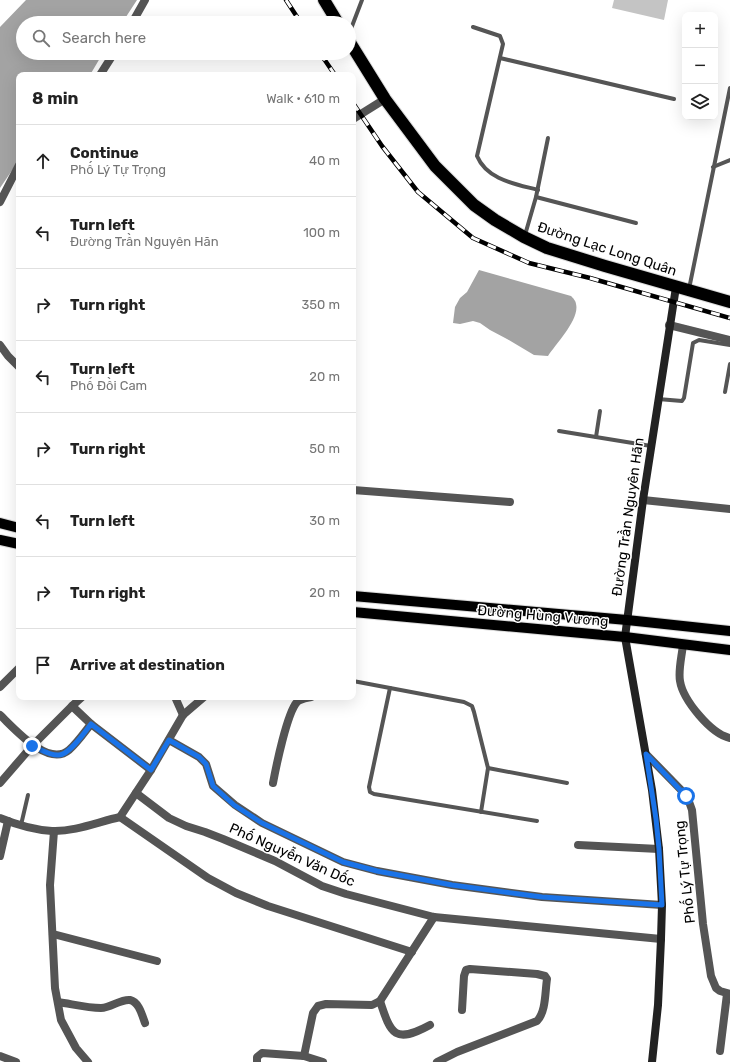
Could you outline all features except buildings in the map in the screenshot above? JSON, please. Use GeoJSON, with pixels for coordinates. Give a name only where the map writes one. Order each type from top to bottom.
{"type":"FeatureCollection","features":[{"type":"Feature","properties":{"kind":"highway"},"geometry":{"type":"LineString","coordinates":[[324,0],[334,16]]}},
{"type":"Feature","properties":{"kind":"highway","name":"Đường Lạc Long Quân"},"geometry":{"type":"LineString","coordinates":[[356,52],[385,99],[435,166],[474,204],[495,220],[524,237],[547,248],[730,302]]}},
{"type":"Feature","properties":{"kind":"main road"},"geometry":{"type":"LineString","coordinates":[[0,523],[16,527]]}},
{"type":"Feature","properties":{"kind":"main road"},"geometry":{"type":"LineString","coordinates":[[0,540],[16,543]]}},
{"type":"Feature","properties":{"kind":"main road","name":"Đường Hùng Vương"},"geometry":{"type":"LineString","coordinates":[[356,596],[627,620],[730,631]]}},
{"type":"Feature","properties":{"kind":"main road","name":"Đường Hùng Vương"},"geometry":{"type":"LineString","coordinates":[[356,612],[625,638],[730,650]]}},
{"type":"Feature","properties":{"kind":"street"},"geometry":{"type":"LineString","coordinates":[[136,16],[145,0]]}},
{"type":"Feature","properties":{"kind":"street"},"geometry":{"type":"LineString","coordinates":[[102,72],[110,60]]}},
{"type":"Feature","properties":{"kind":"street"},"geometry":{"type":"LineString","coordinates":[[356,118],[385,99]]}},
{"type":"Feature","properties":{"kind":"street"},"geometry":{"type":"LineString","coordinates":[[0,202],[16,171]]}},
{"type":"Feature","properties":{"kind":"street","name":"Đường Trần Nguyên Hãn"},"geometry":{"type":"LineString","coordinates":[[652,1062],[658,1005],[661,939],[662,905],[659,849],[652,790],[625,638],[643,500],[676,287]]}},
{"type":"Feature","properties":{"kind":"street"},"geometry":{"type":"LineString","coordinates":[[669,325],[730,340]]}},
{"type":"Feature","properties":{"kind":"street"},"geometry":{"type":"LineString","coordinates":[[0,345],[16,364]]}},
{"type":"Feature","properties":{"kind":"street"},"geometry":{"type":"LineString","coordinates":[[356,490],[510,502]]}},
{"type":"Feature","properties":{"kind":"street"},"geometry":{"type":"LineString","coordinates":[[643,500],[730,508]]}},
{"type":"Feature","properties":{"kind":"street"},"geometry":{"type":"LineString","coordinates":[[682,644],[680,680],[682,691],[698,714],[716,732],[730,738]]}},
{"type":"Feature","properties":{"kind":"street"},"geometry":{"type":"LineString","coordinates":[[0,687],[16,671]]}},
{"type":"Feature","properties":{"kind":"street"},"geometry":{"type":"LineString","coordinates":[[0,783],[32,746],[79,700]]}},
{"type":"Feature","properties":{"kind":"street"},"geometry":{"type":"LineString","coordinates":[[176,700],[183,715]]}},
{"type":"Feature","properties":{"kind":"street"},"geometry":{"type":"LineString","coordinates":[[0,856],[4,820],[32,829],[54,831],[78,828],[120,817],[151,770],[183,715],[200,700]]}},
{"type":"Feature","properties":{"kind":"street"},"geometry":{"type":"LineString","coordinates":[[272,783],[293,708],[298,701],[301,700]]}},
{"type":"Feature","properties":{"kind":"street"},"geometry":{"type":"LineString","coordinates":[[72,706],[91,724],[151,770]]}},
{"type":"Feature","properties":{"kind":"street"},"geometry":{"type":"LineString","coordinates":[[0,715],[32,746],[52,754],[60,755],[69,751],[91,724]]}},
{"type":"Feature","properties":{"kind":"street"},"geometry":{"type":"LineString","coordinates":[[169,740],[199,757],[206,764],[213,786],[234,805],[262,823],[343,862],[377,871],[452,885],[542,897],[662,905]]}},
{"type":"Feature","properties":{"kind":"street","name":"Phố Lý Tự Trọng"},"geometry":{"type":"LineString","coordinates":[[646,754],[686,796],[692,810],[703,924],[711,976],[716,988],[728,994]]}},
{"type":"Feature","properties":{"kind":"street","name":"Phố Nguyễn Văn Dốc"},"geometry":{"type":"LineString","coordinates":[[136,793],[168,818],[269,859],[322,886],[346,894],[434,917],[661,939]]}},
{"type":"Feature","properties":{"kind":"street"},"geometry":{"type":"LineString","coordinates":[[120,817],[208,878],[236,894],[268,906],[412,952]]}},
{"type":"Feature","properties":{"kind":"street"},"geometry":{"type":"LineString","coordinates":[[54,831],[50,885],[55,988],[61,1020],[76,1048],[88,1062]]}},
{"type":"Feature","properties":{"kind":"street"},"geometry":{"type":"LineString","coordinates":[[578,846],[659,849]]}},
{"type":"Feature","properties":{"kind":"street"},"geometry":{"type":"LineString","coordinates":[[304,1056],[313,1013],[318,1006],[326,1004],[372,1005],[380,1001],[434,917]]}},
{"type":"Feature","properties":{"kind":"street"},"geometry":{"type":"LineString","coordinates":[[53,934],[157,961]]}},
{"type":"Feature","properties":{"kind":"street"},"geometry":{"type":"LineString","coordinates":[[437,1062],[457,1052],[536,1021],[541,1016],[547,980],[545,976],[537,974],[470,969],[466,970],[464,976],[462,1010]]}},
{"type":"Feature","properties":{"kind":"street"},"geometry":{"type":"LineString","coordinates":[[720,1051],[728,994]]}},
{"type":"Feature","properties":{"kind":"street"},"geometry":{"type":"LineString","coordinates":[[58,1002],[100,1008],[110,1007],[123,1001],[130,1000],[137,1004],[145,1023]]}},
{"type":"Feature","properties":{"kind":"street"},"geometry":{"type":"LineString","coordinates":[[380,1001],[386,1020],[392,1030],[398,1034],[417,1032],[430,1025]]}},
{"type":"Feature","properties":{"kind":"street"},"geometry":{"type":"LineString","coordinates":[[257,1062],[257,1057],[262,1053],[304,1056],[323,1062]]}},
{"type":"Feature","properties":{"kind":"street"},"geometry":{"type":"LineString","coordinates":[[0,1056],[16,1062]]}},
{"type":"Feature","properties":{"kind":"lane"},"geometry":{"type":"LineString","coordinates":[[356,16],[362,0]]}},
{"type":"Feature","properties":{"kind":"lane"},"geometry":{"type":"LineString","coordinates":[[473,27],[500,36],[503,44],[477,156],[480,163],[494,176],[538,190]]}},
{"type":"Feature","properties":{"kind":"lane"},"geometry":{"type":"LineString","coordinates":[[500,58],[674,99]]}},
{"type":"Feature","properties":{"kind":"lane"},"geometry":{"type":"LineString","coordinates":[[689,290],[730,88]]}},
{"type":"Feature","properties":{"kind":"lane"},"geometry":{"type":"LineString","coordinates":[[524,237],[538,190],[548,138]]}},
{"type":"Feature","properties":{"kind":"lane"},"geometry":{"type":"LineString","coordinates":[[713,167],[730,160]]}},
{"type":"Feature","properties":{"kind":"lane"},"geometry":{"type":"LineString","coordinates":[[536,198],[636,223]]}},
{"type":"Feature","properties":{"kind":"lane"},"geometry":{"type":"LineString","coordinates":[[658,399],[682,401],[684,398],[693,343],[699,340],[730,346]]}},
{"type":"Feature","properties":{"kind":"lane"},"geometry":{"type":"LineString","coordinates":[[725,392],[730,364]]}},
{"type":"Feature","properties":{"kind":"lane"},"geometry":{"type":"LineString","coordinates":[[596,438],[600,411]]}},
{"type":"Feature","properties":{"kind":"lane"},"geometry":{"type":"LineString","coordinates":[[559,431],[651,446]]}},
{"type":"Feature","properties":{"kind":"lane"},"geometry":{"type":"LineString","coordinates":[[356,682],[464,702],[472,706],[488,768],[481,812]]}},
{"type":"Feature","properties":{"kind":"lane"},"geometry":{"type":"LineString","coordinates":[[390,688],[369,787],[370,792],[374,794],[537,821]]}},
{"type":"Feature","properties":{"kind":"lane"},"geometry":{"type":"LineString","coordinates":[[488,768],[567,783]]}},
{"type":"Feature","properties":{"kind":"lane"},"geometry":{"type":"LineString","coordinates":[[21,825],[28,795]]}},
{"type":"Feature","properties":{"kind":"shaded area"},"geometry":{"type":"Polygon","coordinates":[[[26,0],[137,0],[127,16],[16,16],[16,60],[99,60],[92,72],[16,72],[16,164],[0,188],[0,27],[26,0]]]}},
{"type":"Feature","properties":{"kind":"shaded area"},"geometry":{"type":"Polygon","coordinates":[[[479,270],[571,296],[576,302],[576,310],[571,324],[548,356],[534,355],[480,323],[473,321],[460,324],[453,323],[455,307],[460,298],[467,292],[479,270]]]}},
{"type":"Feature","properties":{"kind":"railway"},"geometry":{"type":"LineString","coordinates":[[286,0],[296,16]]}},
{"type":"Feature","properties":{"kind":"railway"},"geometry":{"type":"LineString","coordinates":[[325,60],[333,72]]}},
{"type":"Feature","properties":{"kind":"railway"},"geometry":{"type":"LineString","coordinates":[[356,107],[382,146],[418,192],[473,238],[529,263],[590,278],[730,318]]}},
{"type":"Feature","properties":{"kind":"route"},"geometry":{"type":"LineString","coordinates":[[32,746],[52,754],[60,755],[69,751],[91,724],[151,770],[169,740],[199,757],[206,764],[213,786],[234,805],[262,823],[343,862],[377,871],[452,885],[542,897],[662,905],[656,819],[646,754],[686,796]]}}]}
